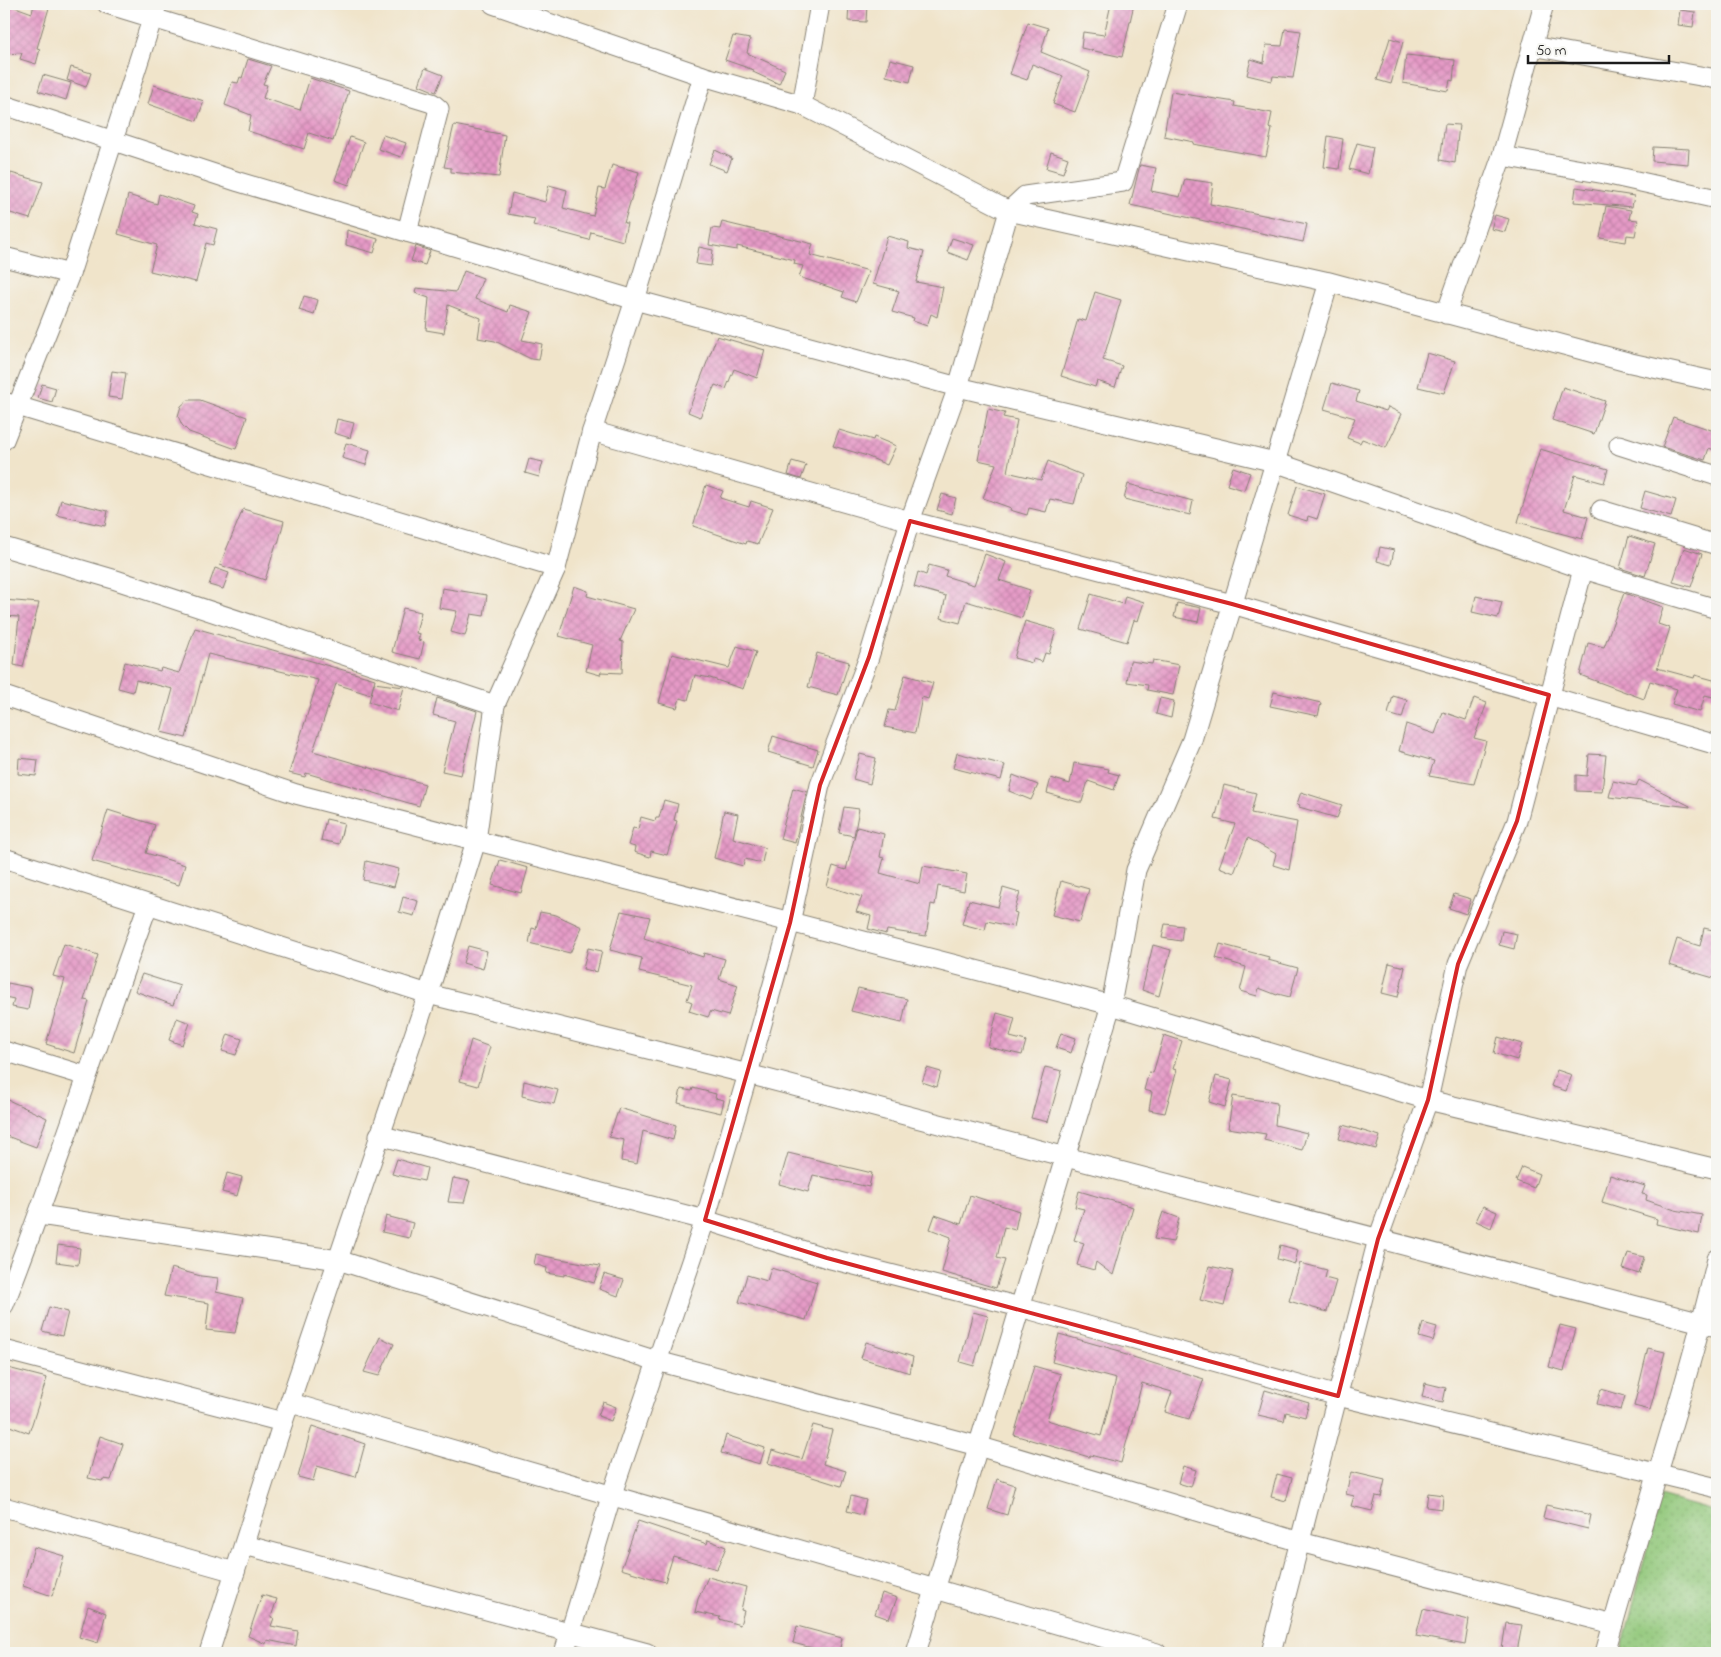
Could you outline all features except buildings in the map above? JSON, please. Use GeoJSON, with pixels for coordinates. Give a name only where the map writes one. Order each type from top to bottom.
{"type":"FeatureCollection","features":[{"type":"Feature","properties":{"kind":"street"},"geometry":{"type":"LineString","coordinates":[[107,4],[154,11],[432,103],[438,109],[435,128],[407,232]]}},
{"type":"Feature","properties":{"kind":"street"},"geometry":{"type":"LineString","coordinates":[[493,4],[703,76],[802,105],[1009,211],[1329,282],[1631,363],[1717,382]]}},
{"type":"Feature","properties":{"kind":"street"},"geometry":{"type":"LineString","coordinates":[[802,105],[820,4]]}},
{"type":"Feature","properties":{"kind":"street"},"geometry":{"type":"LineString","coordinates":[[564,1653],[611,1497],[705,1220],[790,923],[820,785],[869,657],[910,521],[958,387],[1009,211],[1025,196],[1123,182],[1178,4]]}},
{"type":"Feature","properties":{"kind":"street"},"geometry":{"type":"LineString","coordinates":[[1446,314],[1502,156],[1544,4]]}},
{"type":"Feature","properties":{"kind":"street"},"geometry":{"type":"LineString","coordinates":[[4,440],[11,403],[70,274],[154,11]]}},
{"type":"Feature","properties":{"kind":"street"},"geometry":{"type":"LineString","coordinates":[[1532,46],[1717,79]]}},
{"type":"Feature","properties":{"kind":"street"},"geometry":{"type":"LineString","coordinates":[[209,1653],[245,1546],[283,1422],[292,1404],[379,1135],[428,994],[476,841],[495,705],[556,568],[592,431],[635,300],[703,76]]}},
{"type":"Feature","properties":{"kind":"street"},"geometry":{"type":"LineString","coordinates":[[4,105],[239,182],[635,300],[958,387],[1275,462],[1583,569],[1717,609]]}},
{"type":"Feature","properties":{"kind":"street"},"geometry":{"type":"LineString","coordinates":[[1502,156],[1605,174],[1717,199]]}},
{"type":"Feature","properties":{"kind":"street"},"geometry":{"type":"LineString","coordinates":[[4,257],[70,274]]}},
{"type":"Feature","properties":{"kind":"street"},"geometry":{"type":"LineString","coordinates":[[916,1653],[1111,1005],[1136,870],[1192,740],[1329,282]]}},
{"type":"Feature","properties":{"kind":"street"},"geometry":{"type":"LineString","coordinates":[[11,403],[556,568]]}},
{"type":"Feature","properties":{"kind":"street"},"geometry":{"type":"LineString","coordinates":[[592,431],[910,521],[1232,604],[1717,745]]}},
{"type":"Feature","properties":{"kind":"street"},"geometry":{"type":"LineString","coordinates":[[1619,445],[1717,476]]}},
{"type":"Feature","properties":{"kind":"street"},"geometry":{"type":"LineString","coordinates":[[1601,510],[1717,545]]}},
{"type":"Feature","properties":{"kind":"street"},"geometry":{"type":"LineString","coordinates":[[4,547],[122,582],[495,705]]}},
{"type":"Feature","properties":{"kind":"street"},"geometry":{"type":"LineString","coordinates":[[1271,1653],[1378,1239],[1428,1100],[1458,964],[1517,821],[1583,569]]}},
{"type":"Feature","properties":{"kind":"street"},"geometry":{"type":"LineString","coordinates":[[4,696],[296,794],[1111,1005],[1428,1100],[1717,1168]]}},
{"type":"Feature","properties":{"kind":"street"},"geometry":{"type":"LineString","coordinates":[[4,858],[428,994],[748,1074],[1710,1325]]}},
{"type":"Feature","properties":{"kind":"street"},"geometry":{"type":"LineString","coordinates":[[4,1305],[40,1215],[86,1076],[148,904]]}},
{"type":"Feature","properties":{"kind":"street"},"geometry":{"type":"LineString","coordinates":[[4,1050],[86,1076]]}},
{"type":"Feature","properties":{"kind":"street"},"geometry":{"type":"LineString","coordinates":[[379,1135],[705,1220],[827,1258],[1020,1307],[1338,1396],[1717,1488]]}},
{"type":"Feature","properties":{"kind":"street"},"geometry":{"type":"LineString","coordinates":[[40,1215],[338,1260],[657,1361],[978,1446],[1300,1542],[1613,1624]]}},
{"type":"Feature","properties":{"kind":"street"},"geometry":{"type":"LineString","coordinates":[[1605,1653],[1656,1472],[1710,1325],[1717,1259]]}},
{"type":"Feature","properties":{"kind":"street"},"geometry":{"type":"LineString","coordinates":[[4,1350],[283,1422]]}},
{"type":"Feature","properties":{"kind":"street"},"geometry":{"type":"LineString","coordinates":[[292,1404],[1157,1653]]}},
{"type":"Feature","properties":{"kind":"street"},"geometry":{"type":"LineString","coordinates":[[4,1507],[235,1572]]}},
{"type":"Feature","properties":{"kind":"street"},"geometry":{"type":"LineString","coordinates":[[245,1546],[647,1653]]}},
{"type":"Feature","properties":{"kind":"highlighted area"},"geometry":{"type":"Polygon","coordinates":[[[910,521],[1232,604],[1549,695],[1517,821],[1458,964],[1428,1100],[1378,1239],[1338,1396],[827,1258],[705,1220],[790,923],[820,785],[869,657],[910,521]]]}},
{"type":"Feature","properties":{"kind":"green space"},"geometry":{"type":"Polygon","coordinates":[[[1660,1496],[1717,1512],[1717,1653],[1621,1653],[1660,1496]]]}}]}
